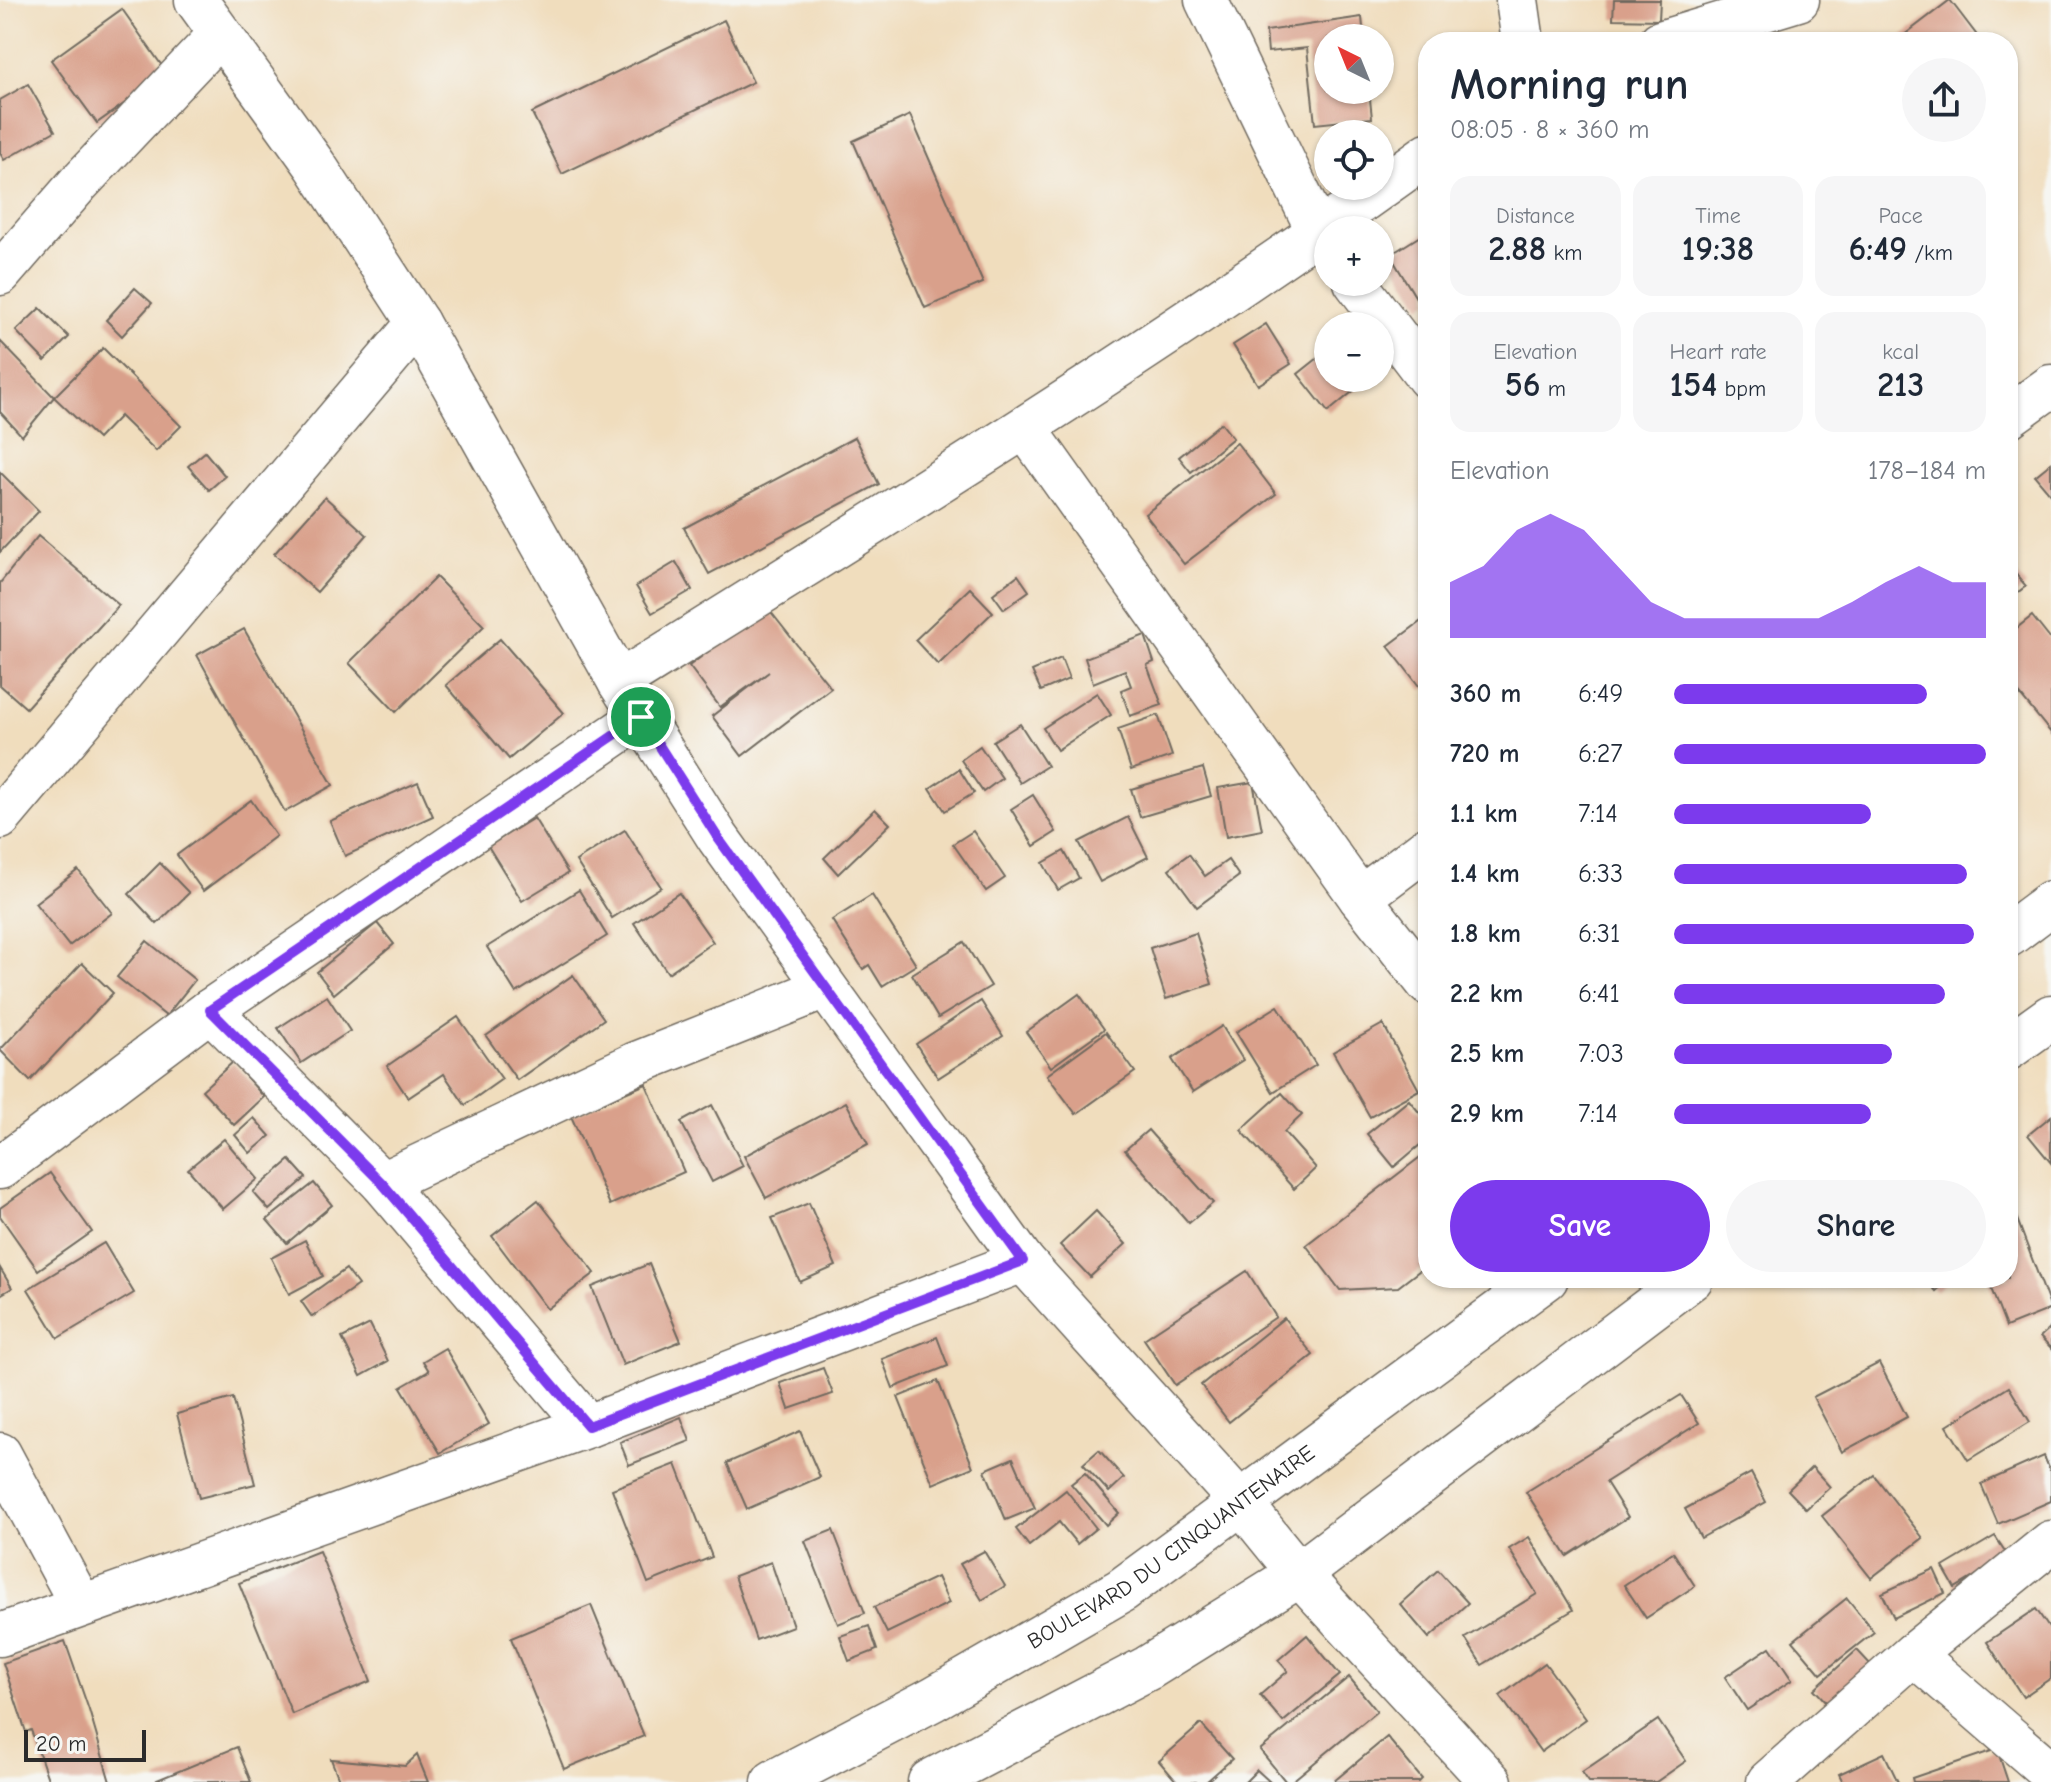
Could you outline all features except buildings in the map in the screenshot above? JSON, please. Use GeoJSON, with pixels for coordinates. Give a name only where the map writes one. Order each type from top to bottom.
{"type":"FeatureCollection","features":[{"type":"Feature","properties":{"kind":"main road"},"geometry":{"type":"LineString","coordinates":[[2018,928],[2051,903]]}},
{"type":"Feature","properties":{"kind":"main road"},"geometry":{"type":"LineString","coordinates":[[2018,1041],[2051,1017]]}},
{"type":"Feature","properties":{"kind":"main road","name":"BOULEVARD DU CINQUANTENAIRE"},"geometry":{"type":"LineString","coordinates":[[774,1782],[933,1699],[1122,1590],[1243,1505],[1533,1288]]}},
{"type":"Feature","properties":{"kind":"main road"},"geometry":{"type":"LineString","coordinates":[[930,1782],[1148,1668],[1299,1574],[1678,1288]]}},
{"type":"Feature","properties":{"kind":"street"},"geometry":{"type":"LineString","coordinates":[[196,0],[315,165],[418,323],[630,700],[718,838],[1023,1261],[1243,1505],[1299,1574],[1491,1782]]}},
{"type":"Feature","properties":{"kind":"street"},"geometry":{"type":"LineString","coordinates":[[1206,0],[1314,222]]}},
{"type":"Feature","properties":{"kind":"street"},"geometry":{"type":"LineString","coordinates":[[1517,0],[1522,32]]}},
{"type":"Feature","properties":{"kind":"street"},"geometry":{"type":"LineString","coordinates":[[1693,32],[1798,0]]}},
{"type":"Feature","properties":{"kind":"street"},"geometry":{"type":"LineString","coordinates":[[0,274],[78,184],[220,34]]}},
{"type":"Feature","properties":{"kind":"street"},"geometry":{"type":"LineString","coordinates":[[1352,216],[1418,162]]}},
{"type":"Feature","properties":{"kind":"street"},"geometry":{"type":"LineString","coordinates":[[0,1168],[630,700],[1026,429],[1314,246]]}},
{"type":"Feature","properties":{"kind":"street"},"geometry":{"type":"LineString","coordinates":[[1366,296],[1418,365]]}},
{"type":"Feature","properties":{"kind":"street"},"geometry":{"type":"LineString","coordinates":[[0,818],[418,323]]}},
{"type":"Feature","properties":{"kind":"street"},"geometry":{"type":"LineString","coordinates":[[2018,410],[2051,386]]}},
{"type":"Feature","properties":{"kind":"street"},"geometry":{"type":"LineString","coordinates":[[1026,429],[1360,898],[1418,971]]}},
{"type":"Feature","properties":{"kind":"street"},"geometry":{"type":"LineString","coordinates":[[1360,898],[1418,854]]}},
{"type":"Feature","properties":{"kind":"street"},"geometry":{"type":"LineString","coordinates":[[382,1183],[634,1064],[825,988]]}},
{"type":"Feature","properties":{"kind":"street"},"geometry":{"type":"LineString","coordinates":[[210,1010],[382,1183],[588,1426]]}},
{"type":"Feature","properties":{"kind":"street"},"geometry":{"type":"LineString","coordinates":[[0,1635],[588,1426],[1023,1261]]}},
{"type":"Feature","properties":{"kind":"street"},"geometry":{"type":"LineString","coordinates":[[0,1454],[81,1605]]}},
{"type":"Feature","properties":{"kind":"street"},"geometry":{"type":"LineString","coordinates":[[1768,1782],[1913,1654],[2051,1542]]}},
{"type":"Feature","properties":{"kind":"street"},"geometry":{"type":"LineString","coordinates":[[1913,1654],[2051,1773]]}},
{"type":"Feature","properties":{"kind":"route"},"geometry":{"type":"LineString","coordinates":[[641,717],[718,838],[1023,1261],[588,1426],[382,1183],[210,1010],[641,717]]}}]}
